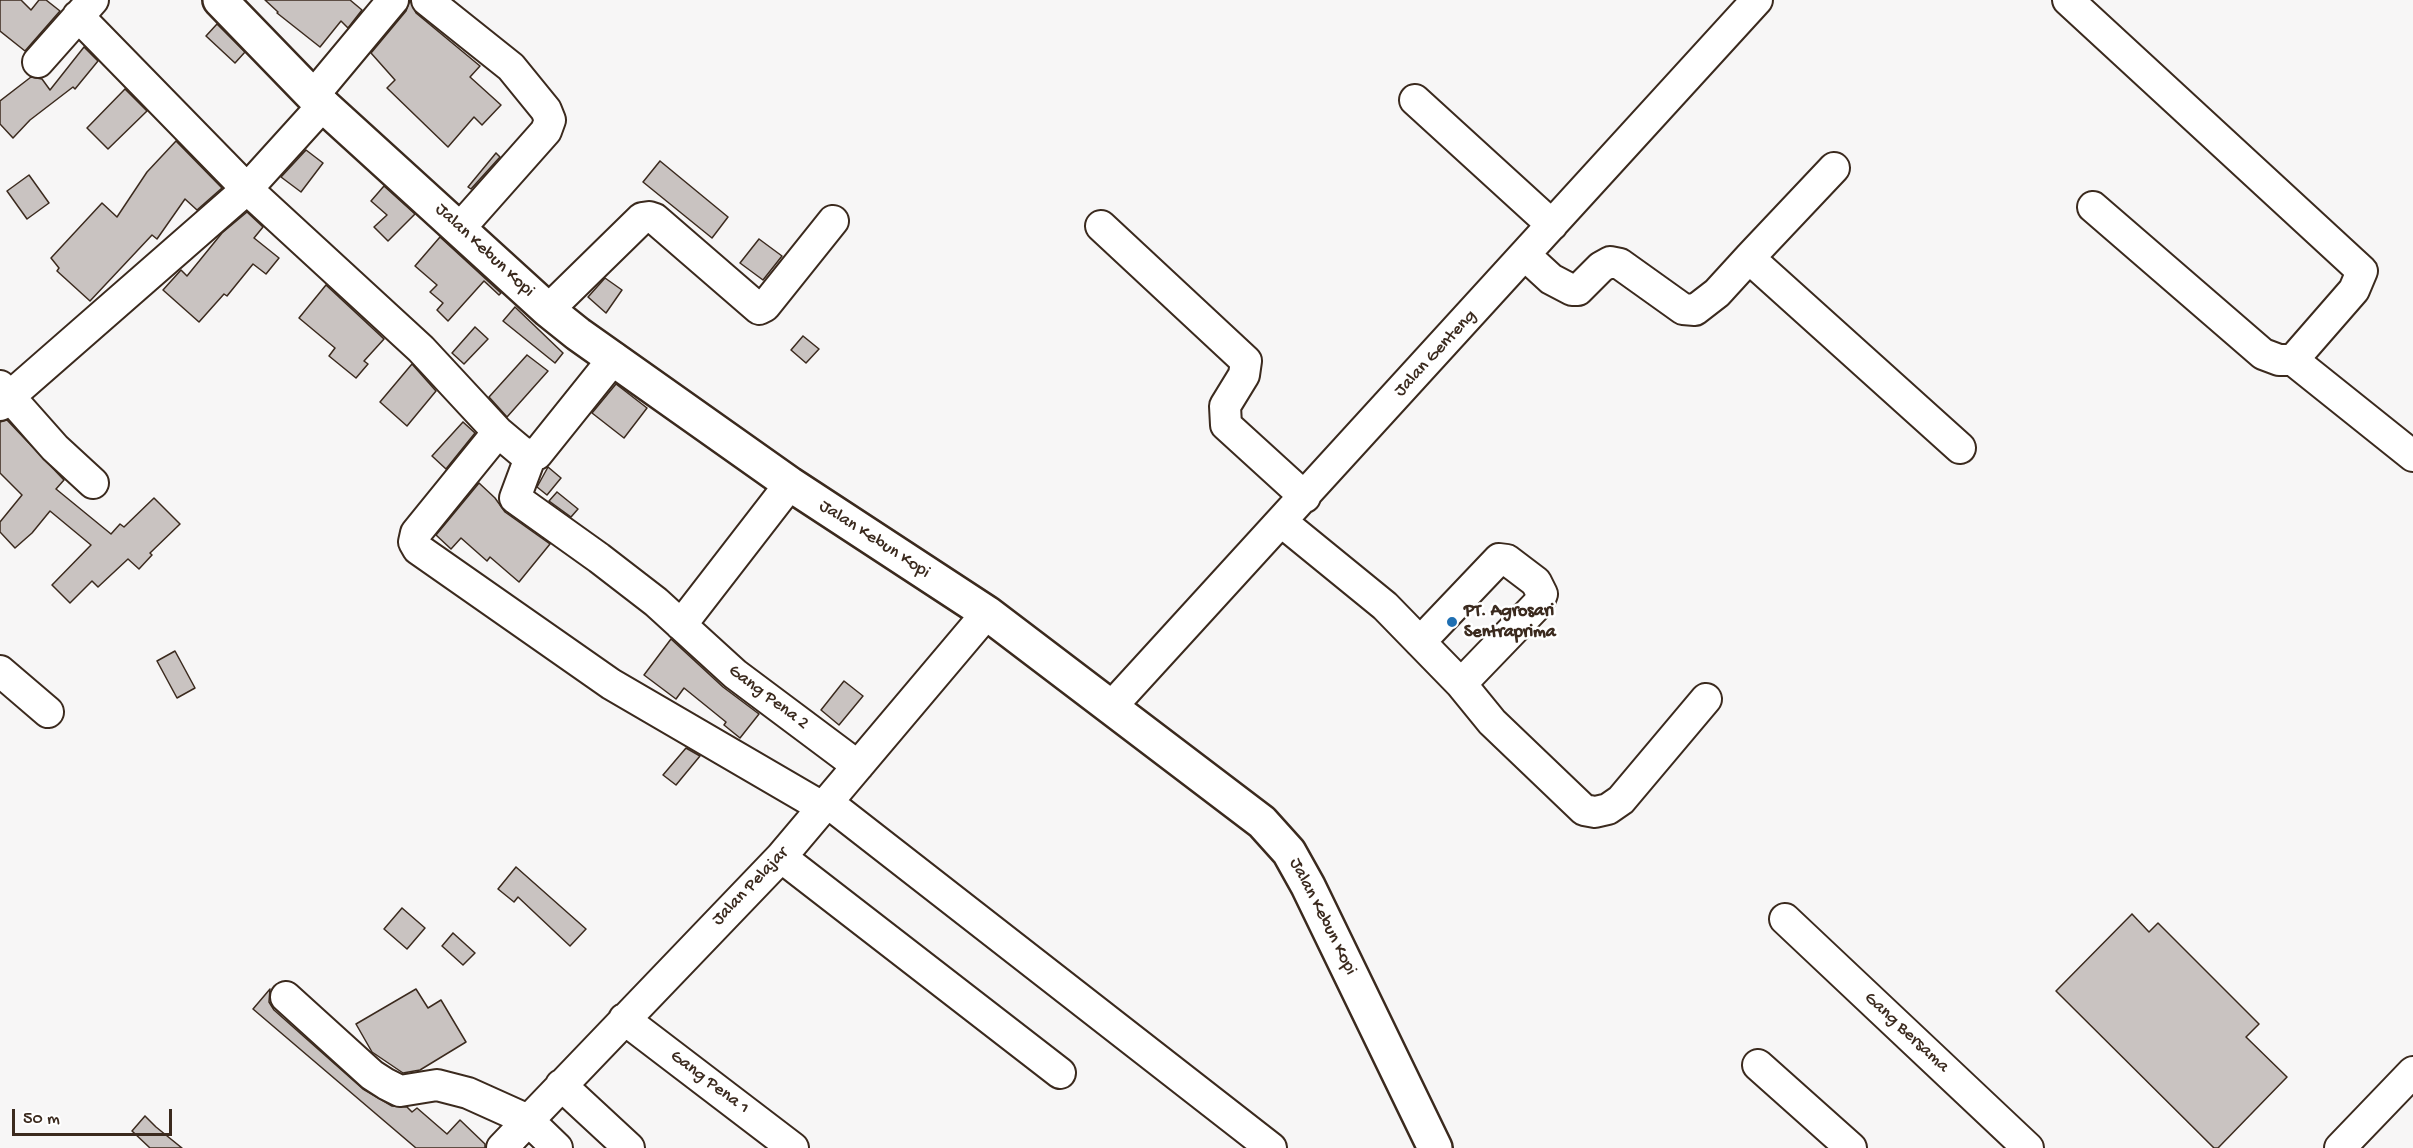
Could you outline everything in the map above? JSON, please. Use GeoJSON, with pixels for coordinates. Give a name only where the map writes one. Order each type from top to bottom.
{"type":"FeatureCollection","features":[{"type":"Feature","properties":{"kind":"main road","name":"Jalan Kebun Kopi"},"geometry":{"type":"LineString","coordinates":[[222,1],[319,100],[548,310],[790,484],[987,613],[1263,822],[1289,852],[1308,886],[1435,1148]]}},
{"type":"Feature","properties":{"kind":"street"},"geometry":{"type":"LineString","coordinates":[[93,483],[3,396],[117,305],[247,189],[319,100],[393,0]]}},
{"type":"Feature","properties":{"kind":"street"},"geometry":{"type":"LineString","coordinates":[[427,0],[511,67],[546,110],[550,120],[546,131],[460,228]]}},
{"type":"Feature","properties":{"kind":"street","name":"Jalan Genteng"},"geometry":{"type":"LineString","coordinates":[[1112,706],[1526,256],[1757,0]]}},
{"type":"Feature","properties":{"kind":"street"},"geometry":{"type":"LineString","coordinates":[[2068,0],[2362,271],[2354,290],[2293,360]]}},
{"type":"Feature","properties":{"kind":"street"},"geometry":{"type":"LineString","coordinates":[[38,62],[86,8],[247,189],[422,350],[498,432],[523,453],[537,454],[614,358]]}},
{"type":"Feature","properties":{"kind":"street"},"geometry":{"type":"LineString","coordinates":[[1415,100],[1552,225]]}},
{"type":"Feature","properties":{"kind":"street"},"geometry":{"type":"LineString","coordinates":[[1526,256],[1551,279],[1572,290],[1578,290],[1601,267],[1610,262],[1620,264],[1683,309],[1695,310],[1717,293],[1833,168]]}},
{"type":"Feature","properties":{"kind":"street"},"geometry":{"type":"LineString","coordinates":[[2093,207],[2263,354],[2279,360],[2293,360],[2413,456]]}},
{"type":"Feature","properties":{"kind":"street"},"geometry":{"type":"LineString","coordinates":[[548,310],[642,219],[649,217],[655,219],[759,309],[765,306],[833,221]]}},
{"type":"Feature","properties":{"kind":"street"},"geometry":{"type":"LineString","coordinates":[[1101,226],[1245,361],[1244,375],[1225,405],[1226,425],[1305,496]]}},
{"type":"Feature","properties":{"kind":"street"},"geometry":{"type":"LineString","coordinates":[[1749,258],[1960,448]]}},
{"type":"Feature","properties":{"kind":"street"},"geometry":{"type":"LineString","coordinates":[[498,432],[416,533],[414,542],[418,549],[611,684],[825,805],[1270,1148]]}},
{"type":"Feature","properties":{"kind":"street","name":"Gang Pena 2"},"geometry":{"type":"LineString","coordinates":[[531,455],[515,498],[599,558],[681,625],[735,674],[858,766]]}},
{"type":"Feature","properties":{"kind":"street"},"geometry":{"type":"LineString","coordinates":[[681,625],[790,484]]}},
{"type":"Feature","properties":{"kind":"street"},"geometry":{"type":"LineString","coordinates":[[1282,522],[1384,606],[1461,684],[1492,722],[1584,810],[1594,812],[1608,809],[1621,800],[1706,699]]}},
{"type":"Feature","properties":{"kind":"street"},"geometry":{"type":"LineString","coordinates":[[1420,642],[1499,559],[1507,560],[1536,582],[1542,594],[1538,604],[1461,684]]}},
{"type":"Feature","properties":{"kind":"street","name":"Jalan Pelajar"},"geometry":{"type":"LineString","coordinates":[[502,1148],[781,857],[987,613]]}},
{"type":"Feature","properties":{"kind":"street"},"geometry":{"type":"LineString","coordinates":[[0,671],[48,712]]}},
{"type":"Feature","properties":{"kind":"street"},"geometry":{"type":"LineString","coordinates":[[781,857],[1060,1073]]}},
{"type":"Feature","properties":{"kind":"street","name":"Gang Bersama"},"geometry":{"type":"LineString","coordinates":[[1785,919],[2028,1148]]}},
{"type":"Feature","properties":{"kind":"street"},"geometry":{"type":"LineString","coordinates":[[286,997],[372,1075],[386,1084],[400,1091],[437,1085],[468,1093],[528,1120],[557,1148]]}},
{"type":"Feature","properties":{"kind":"street","name":"Gang Pena 1"},"geometry":{"type":"LineString","coordinates":[[624,1019],[793,1148]]}},
{"type":"Feature","properties":{"kind":"street"},"geometry":{"type":"LineString","coordinates":[[1758,1065],[1851,1148]]}},
{"type":"Feature","properties":{"kind":"street"},"geometry":{"type":"LineString","coordinates":[[561,1084],[629,1148]]}},
{"type":"Feature","properties":{"kind":"street"},"geometry":{"type":"LineString","coordinates":[[2340,1148],[2407,1090]]}},
{"type":"Feature","properties":{"kind":"building"},"geometry":{"type":"Polygon","coordinates":[[[0,0],[21,0],[31,10],[39,0],[46,0],[60,11],[25,51],[0,31],[0,0]]]}},
{"type":"Feature","properties":{"kind":"building"},"geometry":{"type":"Polygon","coordinates":[[[265,0],[350,0],[362,10],[348,28],[341,21],[320,47],[277,13],[265,0]]]}},
{"type":"Feature","properties":{"kind":"building"},"geometry":{"type":"Polygon","coordinates":[[[410,0],[416,13],[480,66],[470,77],[501,105],[482,125],[474,117],[448,147],[387,88],[395,80],[371,53],[406,11],[410,0]]]}},
{"type":"Feature","properties":{"kind":"building"},"geometry":{"type":"Polygon","coordinates":[[[217,24],[245,52],[235,63],[206,36],[217,24]]]}},
{"type":"Feature","properties":{"kind":"building"},"geometry":{"type":"Polygon","coordinates":[[[84,47],[98,61],[75,89],[73,87],[30,120],[13,138],[0,124],[0,101],[31,77],[42,79],[50,90],[84,47]]]}},
{"type":"Feature","properties":{"kind":"building"},"geometry":{"type":"Polygon","coordinates":[[[125,89],[147,111],[108,149],[87,128],[125,89]]]}},
{"type":"Feature","properties":{"kind":"building"},"geometry":{"type":"Polygon","coordinates":[[[176,141],[222,188],[197,210],[185,199],[157,239],[152,235],[90,301],[57,271],[59,268],[51,258],[102,203],[117,217],[147,172],[176,141]]]}},
{"type":"Feature","properties":{"kind":"building"},"geometry":{"type":"Polygon","coordinates":[[[306,150],[323,163],[301,192],[281,177],[306,150]]]}},
{"type":"Feature","properties":{"kind":"building"},"geometry":{"type":"Polygon","coordinates":[[[496,153],[500,157],[471,189],[468,187],[496,153]]]}},
{"type":"Feature","properties":{"kind":"building"},"geometry":{"type":"Polygon","coordinates":[[[660,161],[728,217],[712,238],[643,182],[660,161]]]}},
{"type":"Feature","properties":{"kind":"building"},"geometry":{"type":"Polygon","coordinates":[[[29,175],[49,203],[27,219],[7,191],[29,175]]]}},
{"type":"Feature","properties":{"kind":"building"},"geometry":{"type":"Polygon","coordinates":[[[384,186],[415,214],[388,241],[374,227],[387,215],[371,201],[384,186]]]}},
{"type":"Feature","properties":{"kind":"building"},"geometry":{"type":"Polygon","coordinates":[[[247,212],[263,227],[254,238],[279,258],[266,274],[253,264],[227,296],[224,294],[199,322],[163,290],[181,270],[187,276],[222,233],[247,212]]]}},
{"type":"Feature","properties":{"kind":"building"},"geometry":{"type":"Polygon","coordinates":[[[440,237],[501,293],[499,295],[484,281],[448,321],[437,310],[443,303],[430,292],[437,285],[415,266],[440,237]]]}},
{"type":"Feature","properties":{"kind":"building"},"geometry":{"type":"Polygon","coordinates":[[[759,239],[782,256],[763,280],[740,263],[759,239]]]}},
{"type":"Feature","properties":{"kind":"building"},"geometry":{"type":"Polygon","coordinates":[[[605,278],[622,290],[606,313],[588,297],[605,278]]]}},
{"type":"Feature","properties":{"kind":"building"},"geometry":{"type":"Polygon","coordinates":[[[326,285],[384,339],[364,361],[368,364],[356,378],[329,356],[335,348],[299,318],[326,285]]]}},
{"type":"Feature","properties":{"kind":"building"},"geometry":{"type":"Polygon","coordinates":[[[515,307],[563,353],[555,363],[503,321],[515,307]]]}},
{"type":"Feature","properties":{"kind":"building"},"geometry":{"type":"Polygon","coordinates":[[[475,327],[488,339],[464,364],[452,353],[475,327]]]}},
{"type":"Feature","properties":{"kind":"building"},"geometry":{"type":"Polygon","coordinates":[[[803,336],[819,349],[806,363],[791,350],[803,336]]]}},
{"type":"Feature","properties":{"kind":"building"},"geometry":{"type":"Polygon","coordinates":[[[527,355],[548,371],[507,417],[489,397],[527,355]]]}},
{"type":"Feature","properties":{"kind":"building"},"geometry":{"type":"Polygon","coordinates":[[[412,364],[436,391],[407,426],[380,402],[412,364]]]}},
{"type":"Feature","properties":{"kind":"building"},"geometry":{"type":"Polygon","coordinates":[[[616,384],[647,408],[624,438],[592,413],[616,384]]]}},
{"type":"Feature","properties":{"kind":"building"},"geometry":{"type":"Polygon","coordinates":[[[7,420],[64,480],[56,489],[111,534],[120,524],[124,527],[154,498],[180,524],[150,553],[152,555],[139,569],[128,559],[98,587],[92,581],[70,603],[52,585],[91,545],[50,511],[32,533],[15,548],[0,532],[0,522],[22,495],[0,473],[0,422],[7,420]]]}},
{"type":"Feature","properties":{"kind":"building"},"geometry":{"type":"Polygon","coordinates":[[[463,422],[475,433],[446,469],[432,456],[463,422]]]}},
{"type":"Feature","properties":{"kind":"building"},"geometry":{"type":"Polygon","coordinates":[[[548,467],[561,478],[547,495],[537,487],[548,467]]]}},
{"type":"Feature","properties":{"kind":"building"},"geometry":{"type":"Polygon","coordinates":[[[479,483],[495,498],[505,512],[550,544],[519,582],[490,557],[487,561],[461,538],[451,549],[436,535],[479,483]]]}},
{"type":"Feature","properties":{"kind":"building"},"geometry":{"type":"Polygon","coordinates":[[[557,492],[578,509],[571,517],[549,501],[557,492]]]}},
{"type":"Feature","properties":{"kind":"building"},"geometry":{"type":"Polygon","coordinates":[[[671,639],[723,687],[759,714],[740,738],[724,725],[726,722],[684,688],[676,699],[644,675],[671,639]]]}},
{"type":"Feature","properties":{"kind":"building"},"geometry":{"type":"Polygon","coordinates":[[[175,651],[195,688],[177,698],[157,661],[175,651]]]}},
{"type":"Feature","properties":{"kind":"building"},"geometry":{"type":"Polygon","coordinates":[[[844,681],[863,696],[839,725],[821,710],[844,681]]]}},
{"type":"Feature","properties":{"kind":"building"},"geometry":{"type":"Polygon","coordinates":[[[686,748],[700,756],[676,785],[663,775],[686,748]]]}},
{"type":"Feature","properties":{"kind":"building"},"geometry":{"type":"Polygon","coordinates":[[[516,867],[586,929],[570,946],[518,897],[514,902],[498,889],[516,867]]]}},
{"type":"Feature","properties":{"kind":"building"},"geometry":{"type":"Polygon","coordinates":[[[402,908],[425,928],[407,949],[384,929],[402,908]]]}},
{"type":"Feature","properties":{"kind":"building"},"geometry":{"type":"Polygon","coordinates":[[[2132,914],[2149,932],[2158,923],[2259,1024],[2246,1037],[2287,1077],[2218,1148],[2214,1148],[2056,991],[2132,914]]]}},
{"type":"Feature","properties":{"kind":"building"},"geometry":{"type":"Polygon","coordinates":[[[453,933],[475,953],[463,965],[442,946],[453,933]]]}},
{"type":"Feature","properties":{"kind":"building"},"geometry":{"type":"Polygon","coordinates":[[[270,989],[269,1002],[274,1010],[363,1089],[392,1106],[407,1107],[412,1112],[417,1108],[447,1134],[460,1120],[485,1144],[485,1148],[416,1148],[253,1009],[270,989]]]}},
{"type":"Feature","properties":{"kind":"building"},"geometry":{"type":"Polygon","coordinates":[[[416,989],[428,1008],[441,1000],[466,1042],[420,1070],[403,1073],[372,1052],[356,1024],[416,989]]]}},
{"type":"Feature","properties":{"kind":"building"},"geometry":{"type":"Polygon","coordinates":[[[145,1116],[182,1148],[150,1148],[132,1131],[145,1116]]]}},
{"type":"Feature","properties":{"kind":"place","name":"PT. Agrosari Sentraprima"},"geometry":{"type":"Point","coordinates":[1452,622]}}]}
